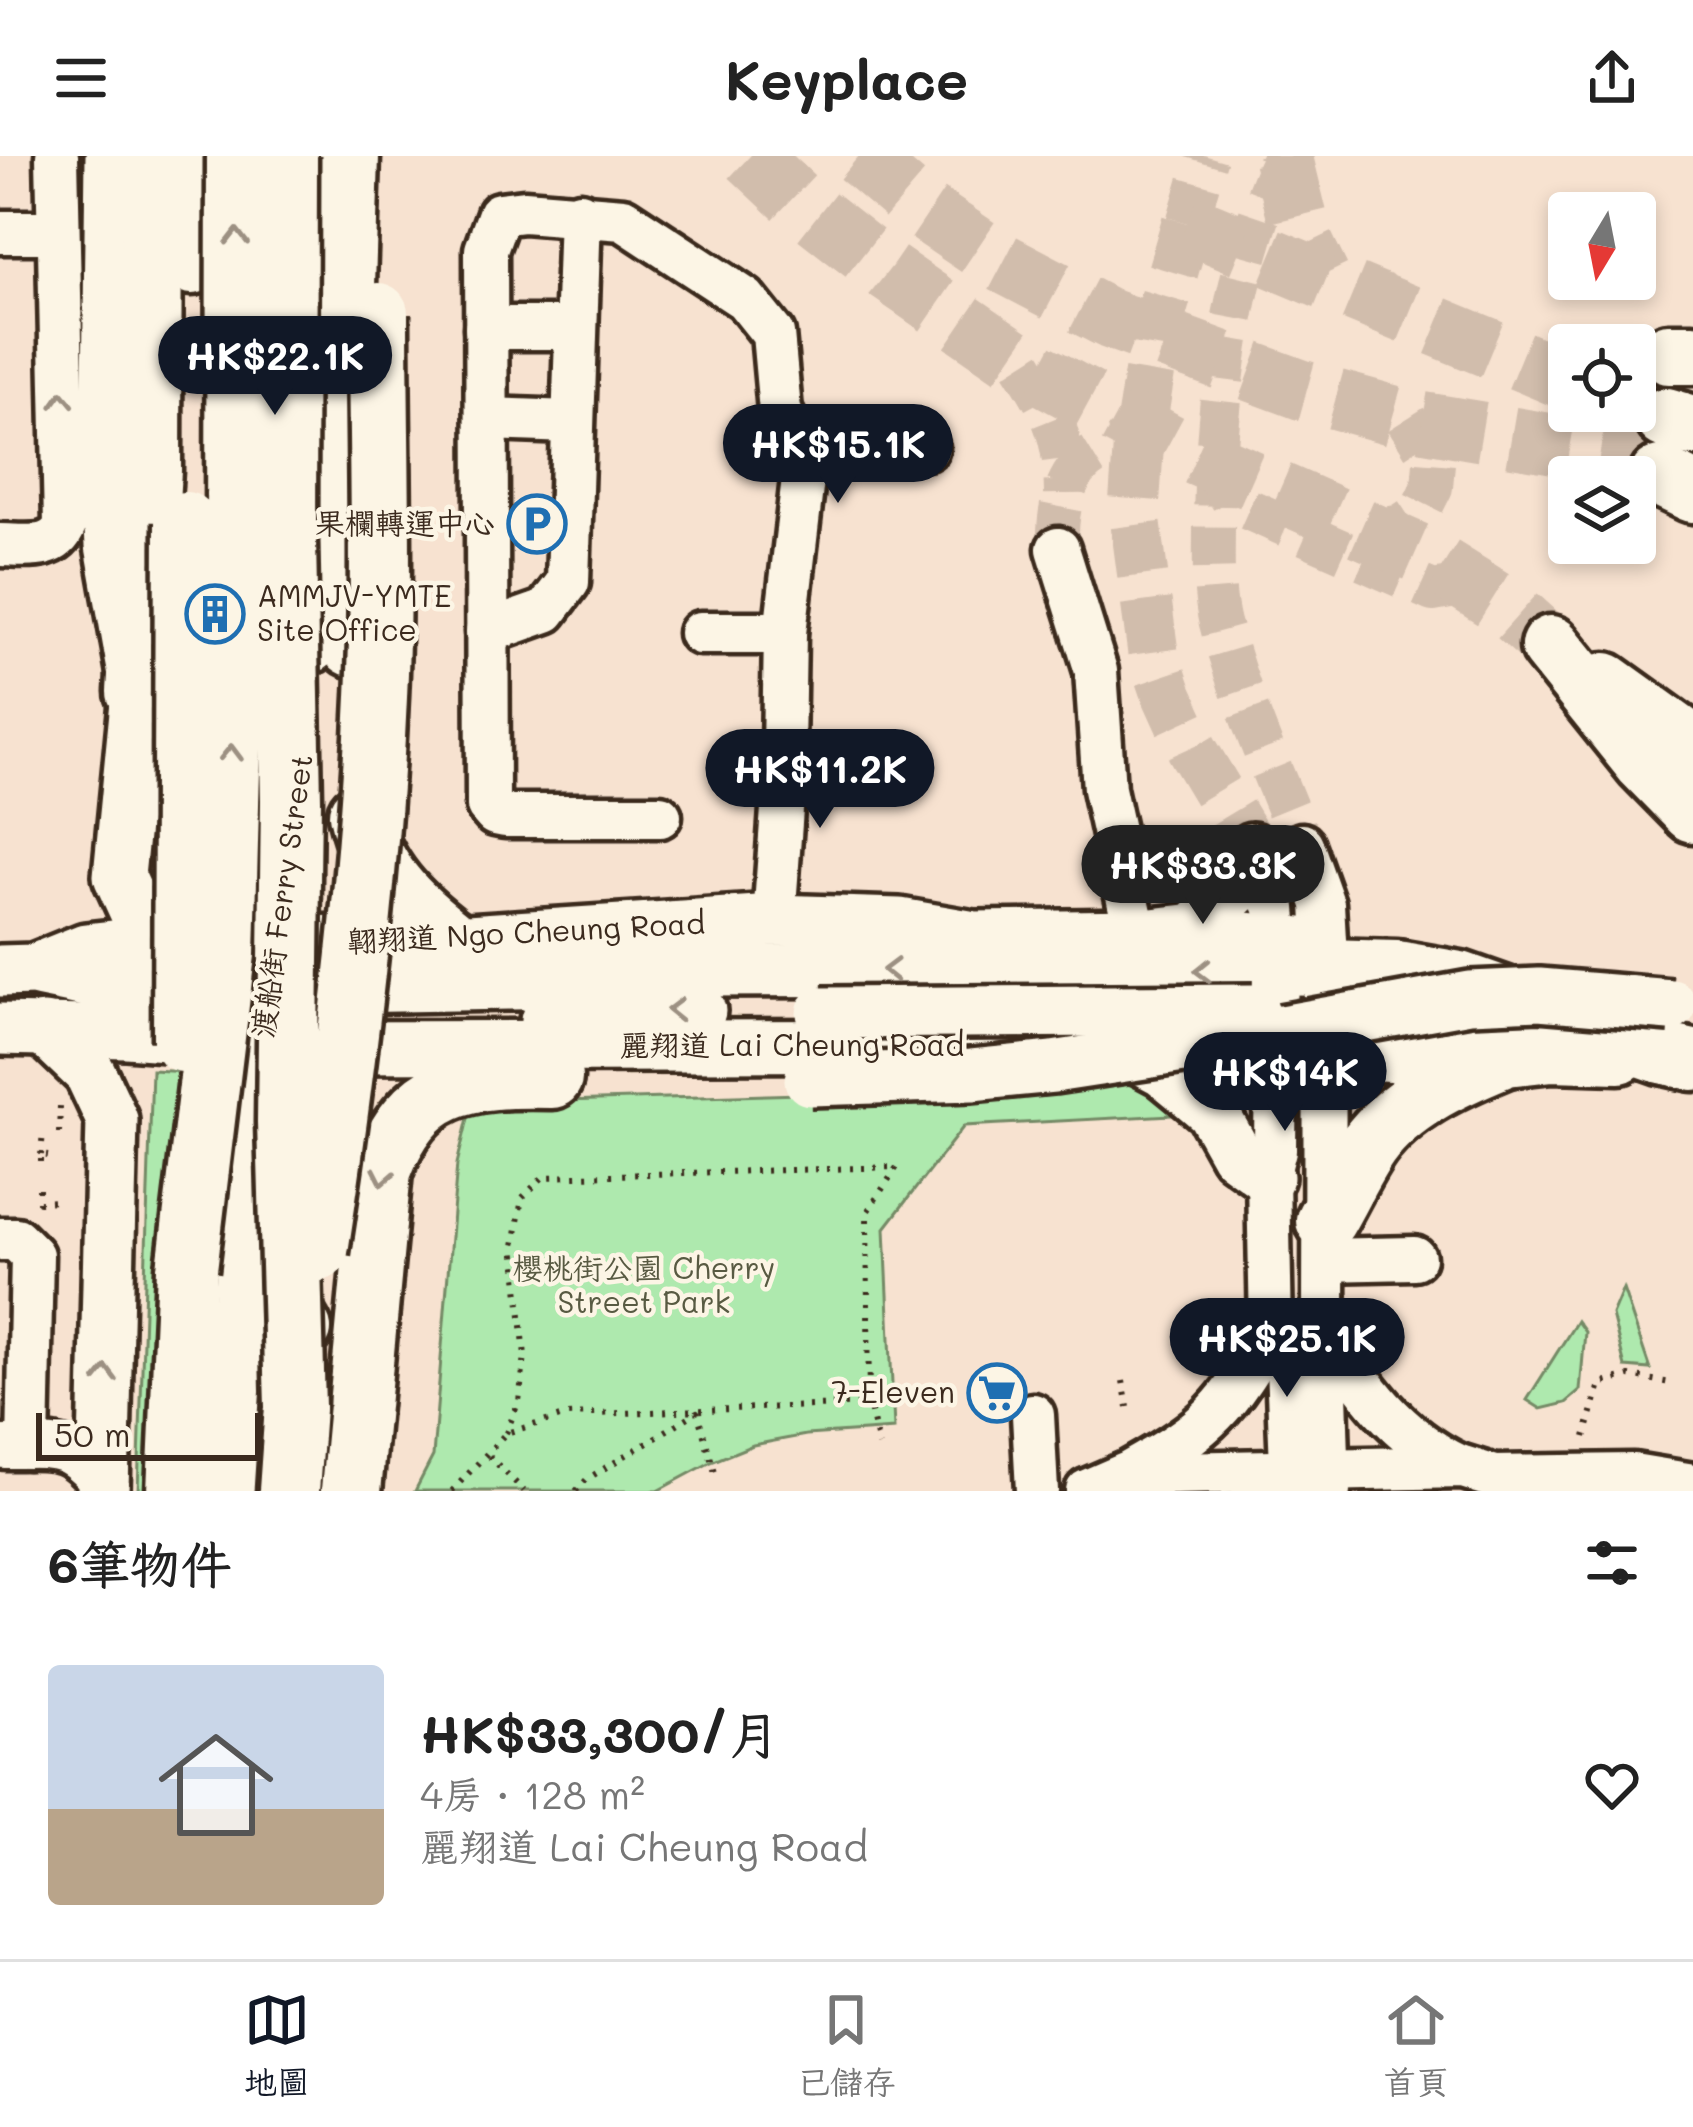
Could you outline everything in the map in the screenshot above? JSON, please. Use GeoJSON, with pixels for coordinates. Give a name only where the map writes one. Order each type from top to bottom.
{"type":"FeatureCollection","features":[{"type":"Feature","properties":{"kind":"highway"},"geometry":{"type":"LineString","coordinates":[[137,692],[151,470],[152,156]]}},
{"type":"Feature","properties":{"kind":"highway"},"geometry":{"type":"LineString","coordinates":[[177,1491],[187,1270],[182,955],[185,522],[195,156]]}},
{"type":"Feature","properties":{"kind":"highway"},"geometry":{"type":"LineString","coordinates":[[187,1270],[225,954],[236,543],[237,156]]}},
{"type":"Feature","properties":{"kind":"highway"},"geometry":{"type":"LineString","coordinates":[[287,156],[291,800],[287,1122],[295,1407]]}},
{"type":"Feature","properties":{"kind":"highway"},"geometry":{"type":"LineString","coordinates":[[350,156],[329,542],[350,569],[356,772],[363,832],[388,883],[452,940]]}},
{"type":"Feature","properties":{"kind":"highway"},"geometry":{"type":"LineString","coordinates":[[289,1491],[295,1407],[338,1123],[363,895],[377,694],[378,313],[387,156]]}},
{"type":"Feature","properties":{"kind":"highway"},"geometry":{"type":"LineString","coordinates":[[1552,646],[1687,784]]}},
{"type":"Feature","properties":{"kind":"highway"},"geometry":{"type":"LineString","coordinates":[[1300,954],[1460,982],[1682,1041]]}},
{"type":"Feature","properties":{"kind":"highway"},"geometry":{"type":"LineString","coordinates":[[1298,1047],[1506,1056],[1682,1041]]}},
{"type":"Feature","properties":{"kind":"highway"},"geometry":{"type":"LineString","coordinates":[[1325,1240],[1368,1146],[1384,1127],[1450,1080],[1506,1056]]}},
{"type":"Feature","properties":{"kind":"highway"},"geometry":{"type":"LineString","coordinates":[[353,1467],[381,1171],[392,1143],[405,1122],[449,1086],[493,1077],[552,1078]]}},
{"type":"Feature","properties":{"kind":"highway"},"geometry":{"type":"LineString","coordinates":[[245,1230],[291,1309],[353,1467]]}},
{"type":"Feature","properties":{"kind":"main road"},"geometry":{"type":"LineString","coordinates":[[111,156],[107,475],[111,545],[137,692],[119,876],[149,942]]}},
{"type":"Feature","properties":{"kind":"main road","name":"渡船街 Ferry Street"},"geometry":{"type":"LineString","coordinates":[[228,1491],[262,1044],[302,790],[329,542],[316,156]]}},
{"type":"Feature","properties":{"kind":"main road"},"geometry":{"type":"LineString","coordinates":[[1194,929],[1277,847]]}},
{"type":"Feature","properties":{"kind":"main road"},"geometry":{"type":"LineString","coordinates":[[17,970],[66,939],[119,876]]}},
{"type":"Feature","properties":{"kind":"main road"},"geometry":{"type":"LineString","coordinates":[[774,920],[827,991]]}},
{"type":"Feature","properties":{"kind":"main road","name":"翺翔道 Ngo Cheung Road"},"geometry":{"type":"LineString","coordinates":[[273,964],[452,940],[774,920]]}},
{"type":"Feature","properties":{"kind":"main road","name":"麗翔道 Lai Cheung Road"},"geometry":{"type":"LineString","coordinates":[[774,920],[899,923],[974,937],[1122,993],[1298,1047]]}},
{"type":"Feature","properties":{"kind":"main road","name":"麗翔道 Lai Cheung Road"},"geometry":{"type":"LineString","coordinates":[[827,991],[1122,993],[1194,929]]}},
{"type":"Feature","properties":{"kind":"main road"},"geometry":{"type":"LineString","coordinates":[[17,970],[86,949],[149,942],[273,964],[592,996],[827,991],[1204,1012],[1538,994],[1682,1041]]}},
{"type":"Feature","properties":{"kind":"main road","name":"麗翔道 Lai Cheung Road"},"geometry":{"type":"LineString","coordinates":[[22,1029],[262,1044],[482,1049],[1122,993],[1300,954]]}},
{"type":"Feature","properties":{"kind":"main road"},"geometry":{"type":"LineString","coordinates":[[17,970],[91,982],[162,986],[199,995],[223,1008],[262,1044]]}},
{"type":"Feature","properties":{"kind":"main road"},"geometry":{"type":"LineString","coordinates":[[1122,993],[1163,1070],[1212,1111],[1236,1154],[1268,1177]]}},
{"type":"Feature","properties":{"kind":"main road"},"geometry":{"type":"LineString","coordinates":[[423,1048],[592,996]]}},
{"type":"Feature","properties":{"kind":"main road"},"geometry":{"type":"LineString","coordinates":[[482,1049],[552,1078],[810,1080],[973,1075],[1242,1039],[1428,1002]]}},
{"type":"Feature","properties":{"kind":"main road"},"geometry":{"type":"LineString","coordinates":[[22,1029],[90,1073],[112,1120],[103,1487]]}},
{"type":"Feature","properties":{"kind":"street"},"geometry":{"type":"LineString","coordinates":[[0,544],[51,543],[61,536],[65,517],[57,156]]}},
{"type":"Feature","properties":{"kind":"street"},"geometry":{"type":"LineString","coordinates":[[660,816],[494,814],[488,806],[486,250],[500,214],[524,211],[623,218],[745,298],[773,334],[780,411],[805,462],[784,633],[782,824],[774,920]]}},
{"type":"Feature","properties":{"kind":"street"},"geometry":{"type":"LineString","coordinates":[[487,632],[546,611],[568,582],[580,213]]}},
{"type":"Feature","properties":{"kind":"street"},"geometry":{"type":"LineString","coordinates":[[0,232],[56,232]]}},
{"type":"Feature","properties":{"kind":"street"},"geometry":{"type":"LineString","coordinates":[[487,328],[575,328]]}},
{"type":"Feature","properties":{"kind":"street"},"geometry":{"type":"LineString","coordinates":[[487,419],[571,422]]}},
{"type":"Feature","properties":{"kind":"street"},"geometry":{"type":"LineString","coordinates":[[805,462],[861,442],[872,447],[926,448]]}},
{"type":"Feature","properties":{"kind":"street"},"geometry":{"type":"LineString","coordinates":[[1058,549],[1096,671],[1122,993]]}},
{"type":"Feature","properties":{"kind":"street"},"geometry":{"type":"LineString","coordinates":[[700,633],[784,633]]}},
{"type":"Feature","properties":{"kind":"street"},"geometry":{"type":"LineString","coordinates":[[127,799],[157,818],[237,824],[259,822],[302,790]]}},
{"type":"Feature","properties":{"kind":"street"},"geometry":{"type":"LineString","coordinates":[[1277,847],[1275,908],[1300,954],[1298,1047],[1325,1240],[1324,1328],[1310,1480]]}},
{"type":"Feature","properties":{"kind":"street","name":"麗翔道 Lai Cheung Road"},"geometry":{"type":"LineString","coordinates":[[1194,929],[1300,954]]}},
{"type":"Feature","properties":{"kind":"street"},"geometry":{"type":"LineString","coordinates":[[1298,1047],[1268,1177],[1271,1331],[1287,1366],[1310,1480]]}},
{"type":"Feature","properties":{"kind":"street"},"geometry":{"type":"LineString","coordinates":[[1325,1240],[1414,1258]]}},
{"type":"Feature","properties":{"kind":"street"},"geometry":{"type":"LineString","coordinates":[[12,1242],[32,1255],[14,1447],[64,1449],[76,1454],[103,1487]]}},
{"type":"Feature","properties":{"kind":"street"},"geometry":{"type":"LineString","coordinates":[[1324,1328],[1358,1381],[1395,1425],[1476,1478]]}},
{"type":"Feature","properties":{"kind":"street"},"geometry":{"type":"LineString","coordinates":[[1087,1491],[1126,1474],[1206,1426],[1239,1386],[1271,1331]]}},
{"type":"Feature","properties":{"kind":"street"},"geometry":{"type":"LineString","coordinates":[[1033,1415],[1037,1491]]}},
{"type":"Feature","properties":{"kind":"street"},"geometry":{"type":"LineString","coordinates":[[1126,1474],[1310,1480],[1633,1474],[1693,1485]]}},
{"type":"Feature","properties":{"kind":"path"},"geometry":{"type":"LineString","coordinates":[[59,1132],[61,1101]]}},
{"type":"Feature","properties":{"kind":"path"},"geometry":{"type":"LineString","coordinates":[[43,1132],[43,1158]]}},
{"type":"Feature","properties":{"kind":"path"},"geometry":{"type":"LineString","coordinates":[[452,1491],[489,1456],[506,1433],[519,1401],[525,1356],[514,1246],[523,1198],[543,1177],[897,1166],[867,1212],[869,1404],[879,1446]]}},
{"type":"Feature","properties":{"kind":"path"},"geometry":{"type":"LineString","coordinates":[[39,1189],[39,1202],[59,1201]]}},
{"type":"Feature","properties":{"kind":"path"},"geometry":{"type":"LineString","coordinates":[[1586,1438],[1600,1384],[1628,1376],[1671,1383]]}},
{"type":"Feature","properties":{"kind":"path"},"geometry":{"type":"LineString","coordinates":[[1123,1381],[1128,1407]]}},
{"type":"Feature","properties":{"kind":"path"},"geometry":{"type":"LineString","coordinates":[[506,1433],[567,1415],[869,1404]]}},
{"type":"Feature","properties":{"kind":"path"},"geometry":{"type":"LineString","coordinates":[[697,1412],[716,1476]]}},
{"type":"Feature","properties":{"kind":"path"},"geometry":{"type":"LineString","coordinates":[[576,1491],[587,1479],[697,1412]]}},
{"type":"Feature","properties":{"kind":"path"},"geometry":{"type":"LineString","coordinates":[[489,1456],[524,1491]]}},
{"type":"Feature","properties":{"kind":"green space"},"geometry":{"type":"Polygon","coordinates":[[[152,1070],[238,1075],[210,1491],[138,1491],[152,1070]]]}},
{"type":"Feature","properties":{"kind":"green space","name":"櫻桃街公園 Cherry Street Park"},"geometry":{"type":"Polygon","coordinates":[[[1149,1084],[1191,1114],[964,1126],[885,1228],[894,1429],[806,1435],[753,1445],[657,1491],[415,1491],[433,1456],[457,1164],[470,1110],[564,1101],[1149,1084]]]}},
{"type":"Feature","properties":{"kind":"green space"},"geometry":{"type":"Polygon","coordinates":[[[1623,1289],[1650,1369],[1625,1367],[1612,1315],[1623,1289]]]}},
{"type":"Feature","properties":{"kind":"green space"},"geometry":{"type":"Polygon","coordinates":[[[1577,1321],[1585,1332],[1580,1391],[1566,1403],[1541,1409],[1527,1400],[1577,1321]]]}},
{"type":"Feature","properties":{"kind":"tunnel"},"geometry":{"type":"LineString","coordinates":[[750,156],[800,203],[888,272],[1022,364],[1174,446],[1423,555],[1511,610],[1551,646]]}},
{"type":"Feature","properties":{"kind":"tunnel"},"geometry":{"type":"LineString","coordinates":[[859,156],[921,209],[997,260],[1110,319],[1302,390],[1406,419],[1603,452],[1660,476]]}},
{"type":"Feature","properties":{"kind":"tunnel"},"geometry":{"type":"LineString","coordinates":[[1187,223],[1207,156]]}},
{"type":"Feature","properties":{"kind":"tunnel"},"geometry":{"type":"LineString","coordinates":[[1283,158],[1250,245],[1229,337],[1218,430],[1214,573],[1220,623],[1237,679],[1302,845]]}},
{"type":"Feature","properties":{"kind":"tunnel"},"geometry":{"type":"LineString","coordinates":[[1283,158],[1304,244],[1320,277]]}},
{"type":"Feature","properties":{"kind":"tunnel"},"geometry":{"type":"LineString","coordinates":[[1187,223],[1157,326],[1139,438],[1134,509],[1153,653],[1167,694],[1192,749],[1252,849]]}},
{"type":"Feature","properties":{"kind":"tunnel"},"geometry":{"type":"LineString","coordinates":[[1187,223],[1548,372]]}},
{"type":"Feature","properties":{"kind":"tunnel"},"geometry":{"type":"LineString","coordinates":[[1022,364],[1055,425],[1065,494]]}},
{"type":"Feature","properties":{"kind":"tunnel"},"geometry":{"type":"LineString","coordinates":[[1371,531],[1401,525],[1419,513],[1432,487],[1434,463],[1406,419]]}},
{"type":"Feature","properties":{"kind":"tunnel"},"geometry":{"type":"LineString","coordinates":[[1058,549],[1063,496],[1085,462],[1121,445],[1174,446]]}},
{"type":"Feature","properties":{"kind":"tunnel"},"geometry":{"type":"LineString","coordinates":[[1209,463],[1234,503],[1433,591],[1472,584]]}},
{"type":"Feature","properties":{"kind":"place","name":"果欄轉運中心"},"geometry":{"type":"Point","coordinates":[537,524]}},
{"type":"Feature","properties":{"kind":"place","name":"AMMJV-YMTE Site Office"},"geometry":{"type":"Point","coordinates":[215,614]}},
{"type":"Feature","properties":{"kind":"place","name":"7-Eleven"},"geometry":{"type":"Point","coordinates":[997,1393]}}]}
